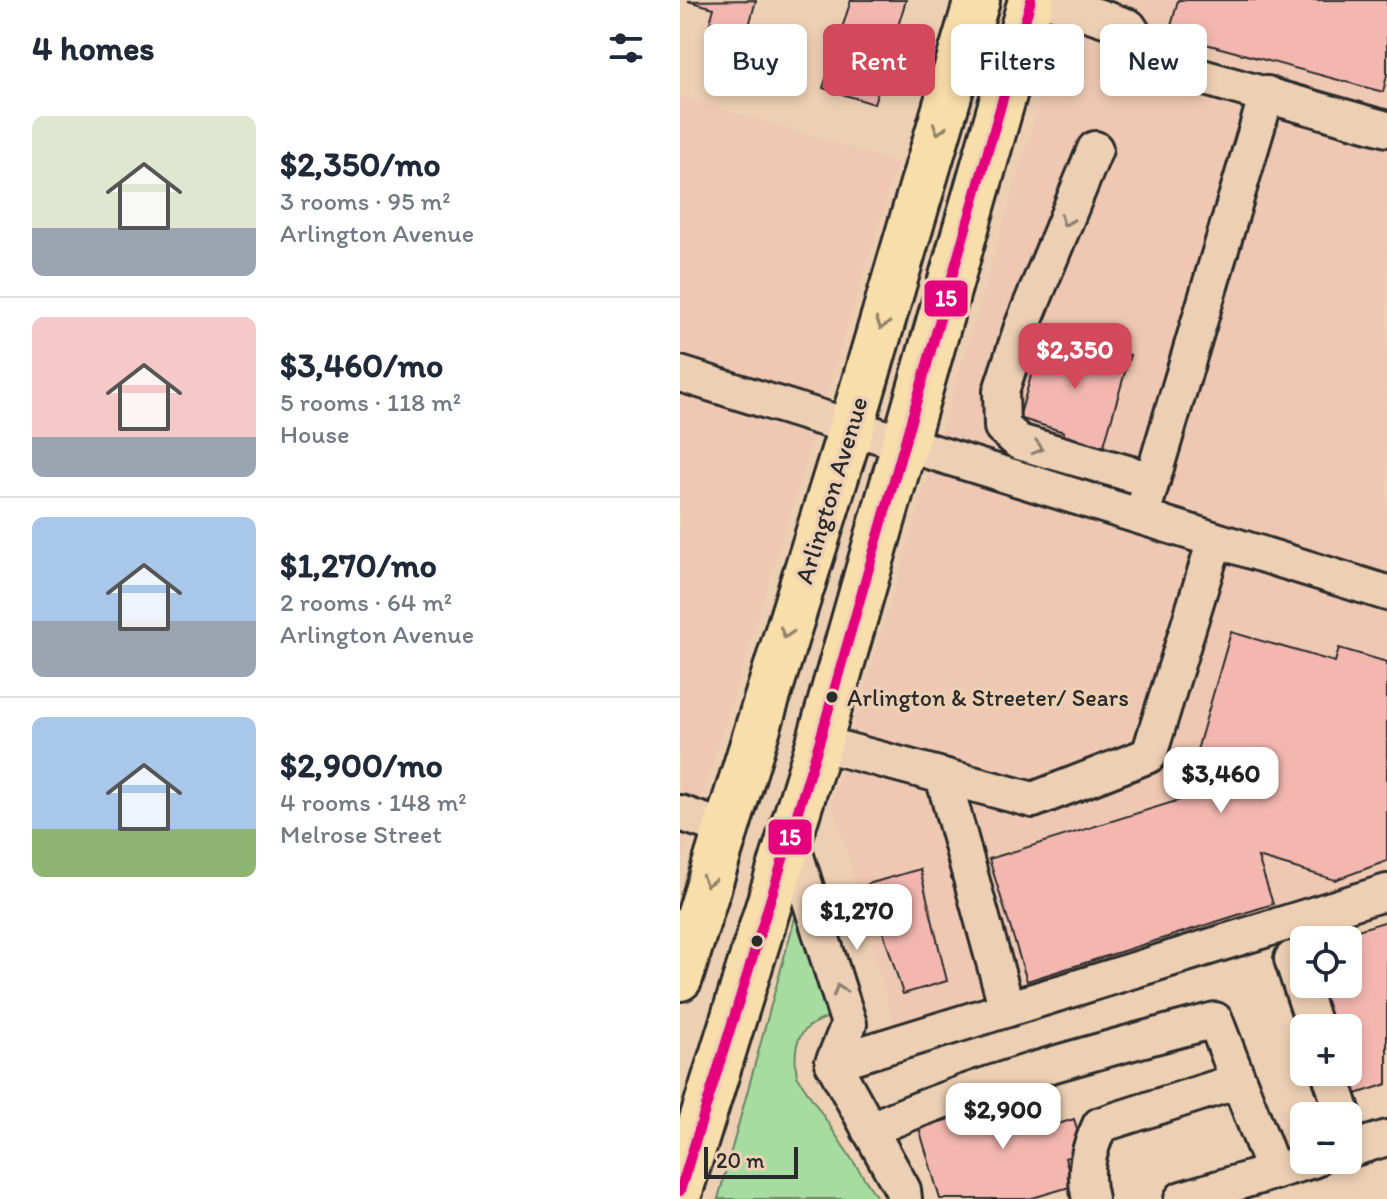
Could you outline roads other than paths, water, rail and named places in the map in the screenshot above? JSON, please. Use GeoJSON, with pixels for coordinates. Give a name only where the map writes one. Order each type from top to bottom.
{"type":"FeatureCollection","features":[{"type":"Feature","properties":{"kind":"main road","name":"Arlington Avenue"},"geometry":{"type":"LineString","coordinates":[[680,978],[724,828],[852,425],[977,0]]}},
{"type":"Feature","properties":{"kind":"main road"},"geometry":{"type":"LineString","coordinates":[[680,1191],[819,743],[1031,0]]}},
{"type":"Feature","properties":{"kind":"street"},"geometry":{"type":"LineString","coordinates":[[1048,0],[1136,13],[1152,63],[1386,128]]}},
{"type":"Feature","properties":{"kind":"street"},"geometry":{"type":"LineString","coordinates":[[1141,517],[1267,94]]}},
{"type":"Feature","properties":{"kind":"street"},"geometry":{"type":"LineString","coordinates":[[1095,149],[1022,327],[1001,391],[1002,427],[1019,442],[1152,480]]}},
{"type":"Feature","properties":{"kind":"street"},"geometry":{"type":"LineString","coordinates":[[680,374],[1387,593]]}},
{"type":"Feature","properties":{"kind":"street"},"geometry":{"type":"LineString","coordinates":[[819,743],[1033,800],[1149,755],[1215,540]]}},
{"type":"Feature","properties":{"kind":"street"},"geometry":{"type":"LineString","coordinates":[[943,776],[1007,1009]]}},
{"type":"Feature","properties":{"kind":"street"},"geometry":{"type":"LineString","coordinates":[[680,813],[724,828]]}},
{"type":"Feature","properties":{"kind":"street"},"geometry":{"type":"LineString","coordinates":[[790,837],[849,1024],[833,1063]]}},
{"type":"Feature","properties":{"kind":"street"},"geometry":{"type":"LineString","coordinates":[[833,1063],[1387,892]]}},
{"type":"Feature","properties":{"kind":"street"},"geometry":{"type":"LineString","coordinates":[[869,1130],[912,1111],[1073,1058],[1215,1020],[1274,1172]]}},
{"type":"Feature","properties":{"kind":"street"},"geometry":{"type":"LineString","coordinates":[[833,1063],[903,1190],[904,1199]]}},
{"type":"Feature","properties":{"kind":"street"},"geometry":{"type":"LineString","coordinates":[[1090,1199],[1085,1179],[1089,1150],[1100,1125],[1238,1081]]}},
{"type":"Feature","properties":{"kind":"street"},"geometry":{"type":"LineString","coordinates":[[1362,1137],[1387,1138]]}},
{"type":"Feature","properties":{"kind":"street"},"geometry":{"type":"LineString","coordinates":[[1182,1199],[1290,1167]]}},
{"type":"Feature","properties":{"kind":"place","name":"Arlington & Streeter/ Sears"},"geometry":{"type":"Point","coordinates":[832,697]}}]}
